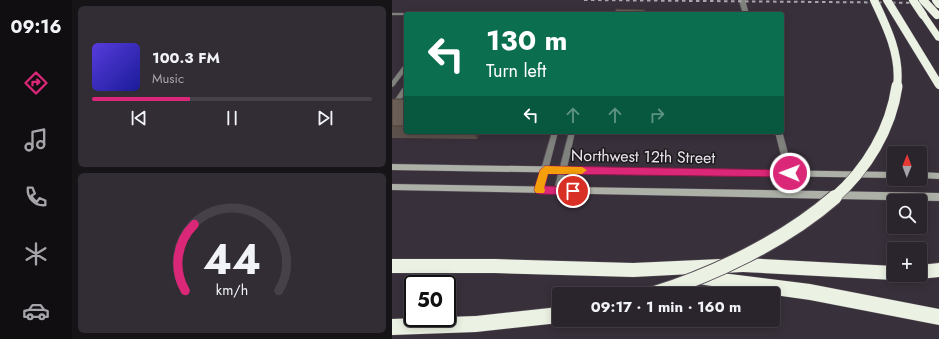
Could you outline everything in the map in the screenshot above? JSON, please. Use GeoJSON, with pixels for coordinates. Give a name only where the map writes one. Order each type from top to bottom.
{"type":"FeatureCollection","features":[{"type":"Feature","properties":{"kind":"highway"},"geometry":{"type":"LineString","coordinates":[[674,287],[737,259],[783,236],[822,209],[853,182],[873,154],[884,131],[893,105],[898,81],[896,57],[890,36],[874,0]]}},
{"type":"Feature","properties":{"kind":"highway"},"geometry":{"type":"LineString","coordinates":[[887,0],[939,85]]}},
{"type":"Feature","properties":{"kind":"highway"},"geometry":{"type":"LineString","coordinates":[[913,0],[939,38]]}},
{"type":"Feature","properties":{"kind":"highway"},"geometry":{"type":"LineString","coordinates":[[924,0],[938,17]]}},
{"type":"Feature","properties":{"kind":"highway"},"geometry":{"type":"LineString","coordinates":[[936,0],[939,4]]}},
{"type":"Feature","properties":{"kind":"highway"},"geometry":{"type":"LineString","coordinates":[[392,266],[633,270],[744,265],[887,273]]}},
{"type":"Feature","properties":{"kind":"highway"},"geometry":{"type":"LineString","coordinates":[[633,270],[810,292],[939,317]]}},
{"type":"Feature","properties":{"kind":"highway"},"geometry":{"type":"LineString","coordinates":[[927,271],[939,270]]}},
{"type":"Feature","properties":{"kind":"highway"},"geometry":{"type":"LineString","coordinates":[[392,327],[476,324],[552,316]]}},
{"type":"Feature","properties":{"kind":"main road","name":"Northwest 12th Street"},"geometry":{"type":"LineString","coordinates":[[392,168],[887,175]]}},
{"type":"Feature","properties":{"kind":"main road"},"geometry":{"type":"LineString","coordinates":[[927,175],[939,176]]}},
{"type":"Feature","properties":{"kind":"main road"},"geometry":{"type":"LineString","coordinates":[[392,187],[939,197]]}},
{"type":"Feature","properties":{"kind":"street"},"geometry":{"type":"LineString","coordinates":[[742,0],[745,12]]}},
{"type":"Feature","properties":{"kind":"street"},"geometry":{"type":"LineString","coordinates":[[780,134],[795,194]]}},
{"type":"Feature","properties":{"kind":"lane"},"geometry":{"type":"LineString","coordinates":[[392,14],[404,14]]}},
{"type":"Feature","properties":{"kind":"lane"},"geometry":{"type":"LineString","coordinates":[[392,85],[404,69]]}},
{"type":"Feature","properties":{"kind":"lane"},"geometry":{"type":"LineString","coordinates":[[392,109],[404,90]]}},
{"type":"Feature","properties":{"kind":"lane"},"geometry":{"type":"LineString","coordinates":[[539,190],[554,134]]}},
{"type":"Feature","properties":{"kind":"lane"},"geometry":{"type":"LineString","coordinates":[[558,190],[572,134]]}},
{"type":"Feature","properties":{"kind":"building"},"geometry":{"type":"Polygon","coordinates":[[[616,9],[645,10],[644,12],[615,12],[616,9]]]}},
{"type":"Feature","properties":{"kind":"building"},"geometry":{"type":"Polygon","coordinates":[[[392,99],[404,99],[404,126],[392,126],[392,99]]]}},
{"type":"Feature","properties":{"kind":"railway"},"geometry":{"type":"LineString","coordinates":[[584,0],[939,3]]}},
{"type":"Feature","properties":{"kind":"slow traffic"},"geometry":{"type":"LineString","coordinates":[[541,190],[539,190],[545,170],[582,170]]}},
{"type":"Feature","properties":{"kind":"route"},"geometry":{"type":"LineString","coordinates":[[573,191],[539,190],[545,170],[790,173]]}}]}
